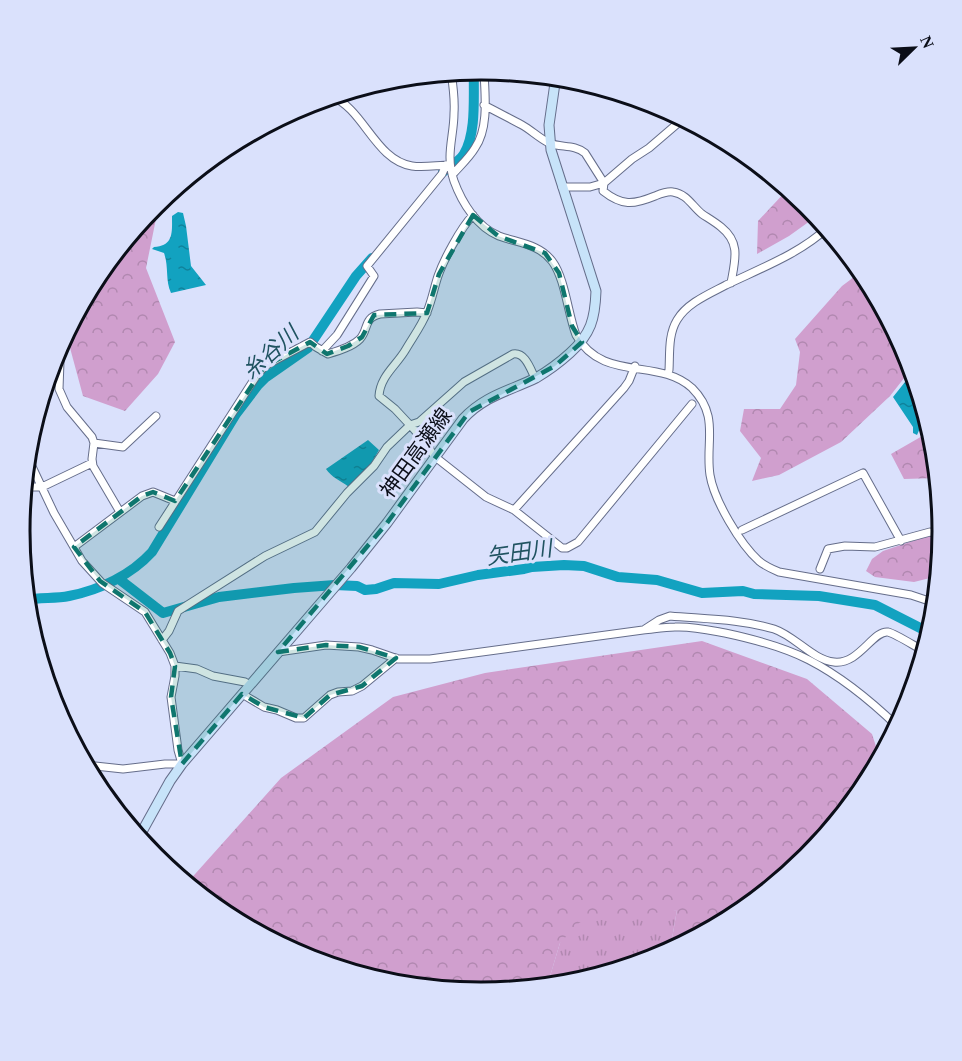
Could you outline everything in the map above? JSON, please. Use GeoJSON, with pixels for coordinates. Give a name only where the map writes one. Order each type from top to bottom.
{"type":"FeatureCollection","features":[{"type":"Feature","properties":{"kind":"main road","name":"神田高瀬線"},"geometry":{"type":"LineString","coordinates":[[143,829],[182,764],[351,568],[469,412],[488,398],[535,378],[555,366],[582,342],[591,326],[596,291],[554,162],[550,143],[549,118],[554,85]]}},
{"type":"Feature","properties":{"kind":"street"},"geometry":{"type":"LineString","coordinates":[[316,347],[337,335],[374,276],[367,266],[448,165],[454,115],[452,80]]}},
{"type":"Feature","properties":{"kind":"street"},"geometry":{"type":"LineString","coordinates":[[453,174],[476,148],[482,132],[484,80]]}},
{"type":"Feature","properties":{"kind":"street"},"geometry":{"type":"LineString","coordinates":[[341,102],[394,159],[412,166],[448,165]]}},
{"type":"Feature","properties":{"kind":"street"},"geometry":{"type":"LineString","coordinates":[[484,105],[523,125],[550,143],[581,150],[604,183],[603,191],[622,203],[643,201],[667,192],[684,195],[704,215],[723,228],[732,239],[735,247],[731,283]]}},
{"type":"Feature","properties":{"kind":"street"},"geometry":{"type":"LineString","coordinates":[[562,187],[590,187],[604,183],[677,124]]}},
{"type":"Feature","properties":{"kind":"street"},"geometry":{"type":"LineString","coordinates":[[448,165],[459,192],[473,215],[486,228],[498,236],[535,247],[553,262],[578,340],[586,348],[597,357],[612,364],[677,378],[690,387],[701,400],[710,424],[709,459],[712,486],[725,514],[759,560],[779,572],[911,595],[926,600]]}},
{"type":"Feature","properties":{"kind":"street"},"geometry":{"type":"LineString","coordinates":[[473,215],[452,247],[439,274],[427,313],[379,390],[379,396],[411,425],[426,442],[434,456],[486,496],[514,510],[562,548],[567,548],[578,542],[692,404]]}},
{"type":"Feature","properties":{"kind":"street"},"geometry":{"type":"LineString","coordinates":[[669,370],[670,338],[678,318],[688,307],[807,245],[820,234]]}},
{"type":"Feature","properties":{"kind":"street"},"geometry":{"type":"LineString","coordinates":[[159,527],[264,367],[310,342],[328,354],[357,341],[362,337],[369,318],[374,315],[427,313]]}},
{"type":"Feature","properties":{"kind":"street"},"geometry":{"type":"LineString","coordinates":[[162,640],[178,611],[265,556],[315,532],[347,493],[374,466],[387,447],[464,382],[517,353],[521,354],[535,378]]}},
{"type":"Feature","properties":{"kind":"street"},"geometry":{"type":"LineString","coordinates":[[514,510],[624,388],[634,367]]}},
{"type":"Feature","properties":{"kind":"street"},"geometry":{"type":"LineString","coordinates":[[60,370],[59,389],[67,407],[92,437],[93,466],[120,512]]}},
{"type":"Feature","properties":{"kind":"street"},"geometry":{"type":"LineString","coordinates":[[94,443],[123,447],[156,416]]}},
{"type":"Feature","properties":{"kind":"street"},"geometry":{"type":"LineString","coordinates":[[32,487],[42,487],[92,463]]}},
{"type":"Feature","properties":{"kind":"street"},"geometry":{"type":"LineString","coordinates":[[34,471],[54,513],[82,561],[100,581],[144,612],[175,666],[171,705],[182,764],[123,769],[96,766]]}},
{"type":"Feature","properties":{"kind":"street"},"geometry":{"type":"LineString","coordinates":[[742,530],[863,473],[901,541]]}},
{"type":"Feature","properties":{"kind":"street"},"geometry":{"type":"LineString","coordinates":[[74,548],[142,496],[153,492],[175,501]]}},
{"type":"Feature","properties":{"kind":"street"},"geometry":{"type":"LineString","coordinates":[[820,569],[828,549],[845,546],[875,547],[932,533]]}},
{"type":"Feature","properties":{"kind":"street"},"geometry":{"type":"LineString","coordinates":[[643,630],[670,616],[742,622],[775,629],[822,659],[833,662],[845,662],[855,657],[881,633],[888,632],[917,647]]}},
{"type":"Feature","properties":{"kind":"street"},"geometry":{"type":"LineString","coordinates":[[278,652],[326,645],[359,647],[396,658],[430,659],[643,630],[698,628],[736,635],[809,660],[842,680],[890,719]]}},
{"type":"Feature","properties":{"kind":"street"},"geometry":{"type":"LineString","coordinates":[[242,694],[264,707],[296,718],[304,718],[330,695],[352,691],[362,686],[396,658]]}},
{"type":"Feature","properties":{"kind":"street"},"geometry":{"type":"LineString","coordinates":[[175,666],[197,669],[213,676],[245,681],[250,685]]}},
{"type":"Feature","properties":{"kind":"highlighted area"},"geometry":{"type":"Polygon","coordinates":[[[473,215],[498,236],[545,253],[559,273],[572,326],[582,342],[555,366],[469,412],[387,523],[278,652],[326,645],[359,647],[396,658],[362,686],[330,695],[304,718],[264,707],[242,694],[182,764],[171,697],[175,666],[170,653],[145,612],[100,581],[74,547],[142,496],[153,492],[175,501],[264,367],[310,342],[327,354],[348,346],[362,337],[374,315],[427,313],[439,274],[473,215]]]}},
{"type":"Feature","properties":{"kind":"green space"},"geometry":{"type":"Polygon","coordinates":[[[782,195],[809,222],[757,254],[758,221],[782,195]]]}},
{"type":"Feature","properties":{"kind":"green space"},"geometry":{"type":"Polygon","coordinates":[[[156,218],[146,268],[175,342],[158,374],[125,411],[83,396],[70,346],[90,305],[106,280],[123,256],[156,218]]]}},
{"type":"Feature","properties":{"kind":"green space"},"geometry":{"type":"Polygon","coordinates":[[[854,277],[856,280],[872,305],[905,377],[890,396],[841,442],[779,475],[752,481],[761,458],[740,431],[744,409],[780,409],[796,385],[800,352],[795,339],[842,286],[854,277]]]}},
{"type":"Feature","properties":{"kind":"green space"},"geometry":{"type":"Polygon","coordinates":[[[922,436],[929,478],[904,479],[891,454],[922,436]]]}},
{"type":"Feature","properties":{"kind":"green space"},"geometry":{"type":"Polygon","coordinates":[[[932,534],[929,578],[914,582],[875,577],[866,571],[872,559],[883,551],[932,534]]]}},
{"type":"Feature","properties":{"kind":"green space"},"geometry":{"type":"Polygon","coordinates":[[[702,641],[807,679],[872,734],[876,747],[856,781],[820,828],[778,870],[732,905],[672,939],[677,910],[560,943],[550,976],[510,981],[452,981],[422,978],[364,966],[308,947],[255,921],[192,877],[281,778],[393,697],[485,673],[702,641]]]}},
{"type":"Feature","properties":{"kind":"green space"},"geometry":{"type":"Polygon","coordinates":[[[677,910],[672,939],[626,958],[550,976],[560,943],[579,923],[677,910]]]}},
{"type":"Feature","properties":{"kind":"water"},"geometry":{"type":"Polygon","coordinates":[[[178,212],[183,213],[191,266],[206,285],[171,293],[164,253],[152,249],[168,241],[172,233],[172,216],[178,212]]]}},
{"type":"Feature","properties":{"kind":"water"},"geometry":{"type":"Polygon","coordinates":[[[906,381],[920,428],[917,435],[913,433],[913,427],[893,397],[906,381]]]}},
{"type":"Feature","properties":{"kind":"water"},"geometry":{"type":"Polygon","coordinates":[[[368,440],[379,450],[371,464],[349,487],[328,472],[326,469],[368,440]]]}},
{"type":"Feature","properties":{"kind":"waterway","name":"糸谷川"},"geometry":{"type":"LineString","coordinates":[[443,172],[462,157],[468,145],[473,113],[474,80]]}},
{"type":"Feature","properties":{"kind":"waterway","name":"糸谷川"},"geometry":{"type":"LineString","coordinates":[[36,599],[64,597],[92,590],[135,568],[152,552],[236,414],[265,378],[308,348],[356,276],[372,258]]}},
{"type":"Feature","properties":{"kind":"waterway","name":"矢田川"},"geometry":{"type":"LineString","coordinates":[[119,579],[163,613],[219,597],[294,588],[335,585],[357,586],[365,590],[394,583],[439,584],[478,575],[532,567],[584,566],[618,577],[657,580],[702,593],[743,591],[754,594],[819,596],[875,605],[921,628]]}}]}
